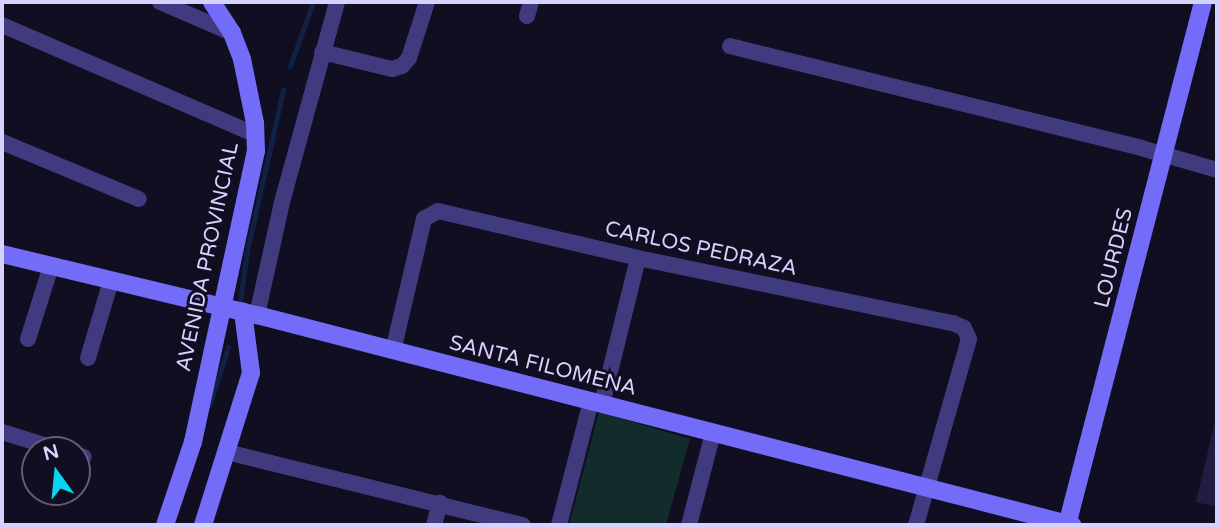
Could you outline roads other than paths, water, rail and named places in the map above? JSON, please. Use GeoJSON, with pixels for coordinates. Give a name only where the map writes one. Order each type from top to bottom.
{"type":"FeatureCollection","features":[{"type":"Feature","properties":{"kind":"street"},"geometry":{"type":"LineString","coordinates":[[160,2],[232,33]]}},
{"type":"Feature","properties":{"kind":"street","name":"AVENIDA PROVINCIAL"},"geometry":{"type":"LineString","coordinates":[[165,525],[193,442],[256,151],[247,76],[232,33],[212,2]]}},
{"type":"Feature","properties":{"kind":"street"},"geometry":{"type":"LineString","coordinates":[[203,525],[251,373],[250,314],[337,2]]}},
{"type":"Feature","properties":{"kind":"street"},"geometry":{"type":"LineString","coordinates":[[322,52],[392,69],[402,66],[409,58],[427,2]]}},
{"type":"Feature","properties":{"kind":"street","name":"LOURDES"},"geometry":{"type":"LineString","coordinates":[[1069,525],[1203,2]]}},
{"type":"Feature","properties":{"kind":"street"},"geometry":{"type":"LineString","coordinates":[[2,25],[256,135]]}},
{"type":"Feature","properties":{"kind":"street"},"geometry":{"type":"LineString","coordinates":[[730,46],[1217,170]]}},
{"type":"Feature","properties":{"kind":"street"},"geometry":{"type":"LineString","coordinates":[[2,142],[139,199]]}},
{"type":"Feature","properties":{"kind":"street","name":"CARLOS PEDRAZA"},"geometry":{"type":"LineString","coordinates":[[393,351],[424,219],[430,213],[438,211],[638,258],[953,323],[964,328],[969,339],[926,488]]}},
{"type":"Feature","properties":{"kind":"street","name":"SANTA FILOMENA"},"geometry":{"type":"LineString","coordinates":[[2,254],[250,314],[1069,525]]}},
{"type":"Feature","properties":{"kind":"street"},"geometry":{"type":"LineString","coordinates":[[559,525],[638,258]]}},
{"type":"Feature","properties":{"kind":"street"},"geometry":{"type":"LineString","coordinates":[[28,338],[51,266]]}},
{"type":"Feature","properties":{"kind":"street"},"geometry":{"type":"LineString","coordinates":[[88,358],[111,281]]}},
{"type":"Feature","properties":{"kind":"street"},"geometry":{"type":"LineString","coordinates":[[2,432],[21,438]]}},
{"type":"Feature","properties":{"kind":"street"},"geometry":{"type":"LineString","coordinates":[[689,525],[713,433]]}},
{"type":"Feature","properties":{"kind":"street"},"geometry":{"type":"LineString","coordinates":[[227,452],[523,525]]}},
{"type":"Feature","properties":{"kind":"street"},"geometry":{"type":"LineString","coordinates":[[916,525],[926,488]]}},
{"type":"Feature","properties":{"kind":"street"},"geometry":{"type":"LineString","coordinates":[[435,525],[440,503]]}},
{"type":"Feature","properties":{"kind":"waterway"},"geometry":{"type":"LineString","coordinates":[[290,66],[313,2]]}},
{"type":"Feature","properties":{"kind":"waterway"},"geometry":{"type":"LineString","coordinates":[[240,301],[247,251],[283,90]]}},
{"type":"Feature","properties":{"kind":"waterway"},"geometry":{"type":"LineString","coordinates":[[209,406],[228,347]]}}]}
